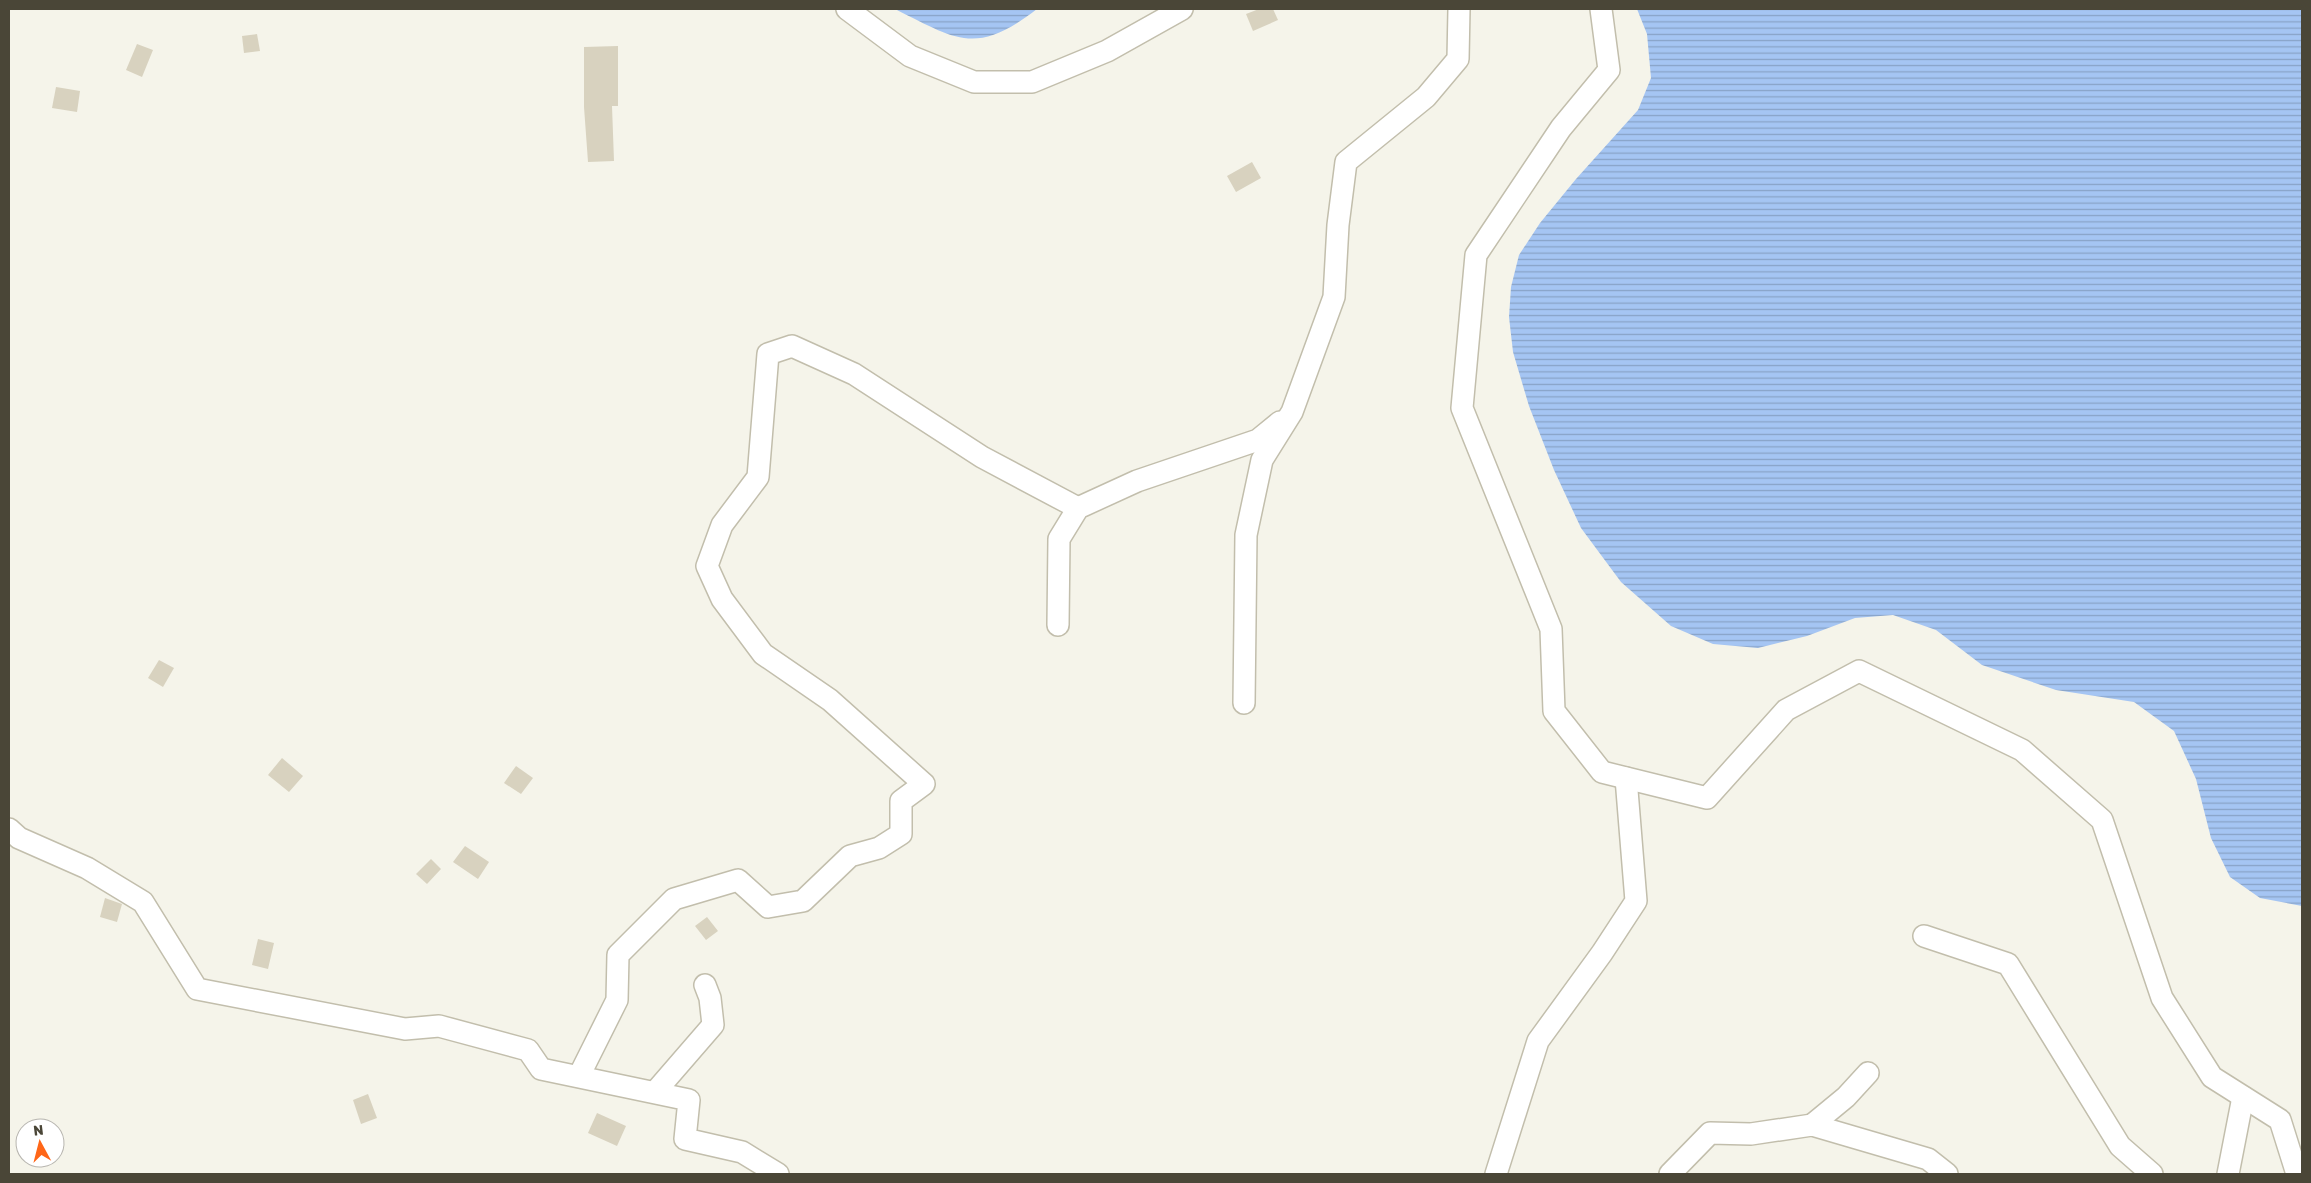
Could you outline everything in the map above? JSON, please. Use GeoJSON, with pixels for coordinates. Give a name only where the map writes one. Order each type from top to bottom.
{"type":"FeatureCollection","features":[{"type":"Feature","properties":{"kind":"street"},"geometry":{"type":"LineString","coordinates":[[847,9],[910,56],[974,82],[1032,82],[1107,51],[1182,9]]}},
{"type":"Feature","properties":{"kind":"street"},"geometry":{"type":"LineString","coordinates":[[1244,703],[1246,535],[1262,460],[1292,412],[1334,297],[1338,225],[1346,162],[1426,97],[1458,59],[1459,9]]}},
{"type":"Feature","properties":{"kind":"street"},"geometry":{"type":"LineString","coordinates":[[1601,9],[1609,70],[1561,128],[1476,256],[1462,408],[1551,629],[1554,711],[1602,772],[1707,798],[1786,710],[1859,671],[2022,750],[2102,820],[2162,998],[2212,1077],[2280,1120],[2297,1174]]}},
{"type":"Feature","properties":{"kind":"street"},"geometry":{"type":"LineString","coordinates":[[578,1076],[617,1000],[618,955],[674,899],[738,880],[768,907],[803,902],[850,856],[879,848],[900,834],[901,801],[924,784],[830,700],[763,654],[722,599],[707,566],[722,525],[758,477],[768,354],[792,346],[854,374],[982,457],[1078,508]]}},
{"type":"Feature","properties":{"kind":"street"},"geometry":{"type":"LineString","coordinates":[[1058,625],[1059,539],[1078,508],[1137,481],[1258,440],[1292,412]]}},
{"type":"Feature","properties":{"kind":"street"},"geometry":{"type":"LineString","coordinates":[[1496,1174],[1538,1041],[1602,953],[1636,901],[1626,778]]}},
{"type":"Feature","properties":{"kind":"street"},"geometry":{"type":"LineString","coordinates":[[9,829],[19,838],[87,868],[143,902],[197,989],[404,1029],[439,1026],[528,1050],[541,1069],[689,1100],[685,1139],[742,1152],[778,1174]]}},
{"type":"Feature","properties":{"kind":"street"},"geometry":{"type":"LineString","coordinates":[[1924,936],[2008,964],[2120,1146],[2152,1174]]}},
{"type":"Feature","properties":{"kind":"street"},"geometry":{"type":"LineString","coordinates":[[655,1092],[713,1025],[710,998],[705,985]]}},
{"type":"Feature","properties":{"kind":"street"},"geometry":{"type":"LineString","coordinates":[[1812,1126],[1846,1097],[1868,1073]]}},
{"type":"Feature","properties":{"kind":"street"},"geometry":{"type":"LineString","coordinates":[[2228,1174],[2243,1097]]}},
{"type":"Feature","properties":{"kind":"street"},"geometry":{"type":"LineString","coordinates":[[1670,1174],[1710,1133],[1751,1134],[1812,1126],[1928,1159],[1947,1174]]}},
{"type":"Feature","properties":{"kind":"water"},"geometry":{"type":"Polygon","coordinates":[[[895,9],[1037,9],[1016,24],[998,33],[982,38],[966,38],[935,29],[895,9]]]}},
{"type":"Feature","properties":{"kind":"water"},"geometry":{"type":"Polygon","coordinates":[[[1637,9],[2302,9],[2302,906],[2260,898],[2230,877],[2211,838],[2196,779],[2174,731],[2134,702],[2056,690],[1982,665],[1936,630],[1893,615],[1855,618],[1807,636],[1758,648],[1713,644],[1671,626],[1621,582],[1581,528],[1554,470],[1529,406],[1513,352],[1509,317],[1511,287],[1519,255],[1540,223],[1576,179],[1638,110],[1651,78],[1647,34],[1637,9]]]}},
{"type":"Feature","properties":{"kind":"building"},"geometry":{"type":"Polygon","coordinates":[[[1259,9],[1273,9],[1278,20],[1253,31],[1246,14],[1259,9]]]}},
{"type":"Feature","properties":{"kind":"building"},"geometry":{"type":"Polygon","coordinates":[[[257,34],[260,51],[244,53],[242,36],[257,34]]]}},
{"type":"Feature","properties":{"kind":"building"},"geometry":{"type":"Polygon","coordinates":[[[137,44],[153,50],[142,77],[126,70],[137,44]]]}},
{"type":"Feature","properties":{"kind":"building"},"geometry":{"type":"Polygon","coordinates":[[[618,46],[618,106],[612,106],[614,161],[588,162],[584,107],[584,47],[618,46]]]}},
{"type":"Feature","properties":{"kind":"building"},"geometry":{"type":"Polygon","coordinates":[[[56,87],[80,91],[77,112],[52,108],[56,87]]]}},
{"type":"Feature","properties":{"kind":"building"},"geometry":{"type":"Polygon","coordinates":[[[1252,162],[1261,178],[1236,192],[1227,176],[1252,162]]]}},
{"type":"Feature","properties":{"kind":"building"},"geometry":{"type":"Polygon","coordinates":[[[159,660],[174,668],[163,687],[148,678],[159,660]]]}},
{"type":"Feature","properties":{"kind":"building"},"geometry":{"type":"Polygon","coordinates":[[[282,758],[303,776],[289,792],[268,775],[282,758]]]}},
{"type":"Feature","properties":{"kind":"building"},"geometry":{"type":"Polygon","coordinates":[[[516,766],[533,778],[521,794],[504,783],[516,766]]]}},
{"type":"Feature","properties":{"kind":"building"},"geometry":{"type":"Polygon","coordinates":[[[465,846],[489,862],[478,879],[453,862],[465,846]]]}},
{"type":"Feature","properties":{"kind":"building"},"geometry":{"type":"Polygon","coordinates":[[[431,859],[441,869],[427,884],[416,874],[431,859]]]}},
{"type":"Feature","properties":{"kind":"building"},"geometry":{"type":"Polygon","coordinates":[[[105,898],[122,904],[117,922],[100,917],[105,898]]]}},
{"type":"Feature","properties":{"kind":"building"},"geometry":{"type":"Polygon","coordinates":[[[707,917],[718,931],[706,940],[695,926],[707,917]]]}},
{"type":"Feature","properties":{"kind":"building"},"geometry":{"type":"Polygon","coordinates":[[[258,939],[274,943],[268,969],[252,965],[258,939]]]}},
{"type":"Feature","properties":{"kind":"building"},"geometry":{"type":"Polygon","coordinates":[[[368,1094],[377,1118],[361,1124],[353,1100],[368,1094]]]}},
{"type":"Feature","properties":{"kind":"building"},"geometry":{"type":"Polygon","coordinates":[[[597,1113],[626,1126],[617,1146],[588,1133],[597,1113]]]}}]}
